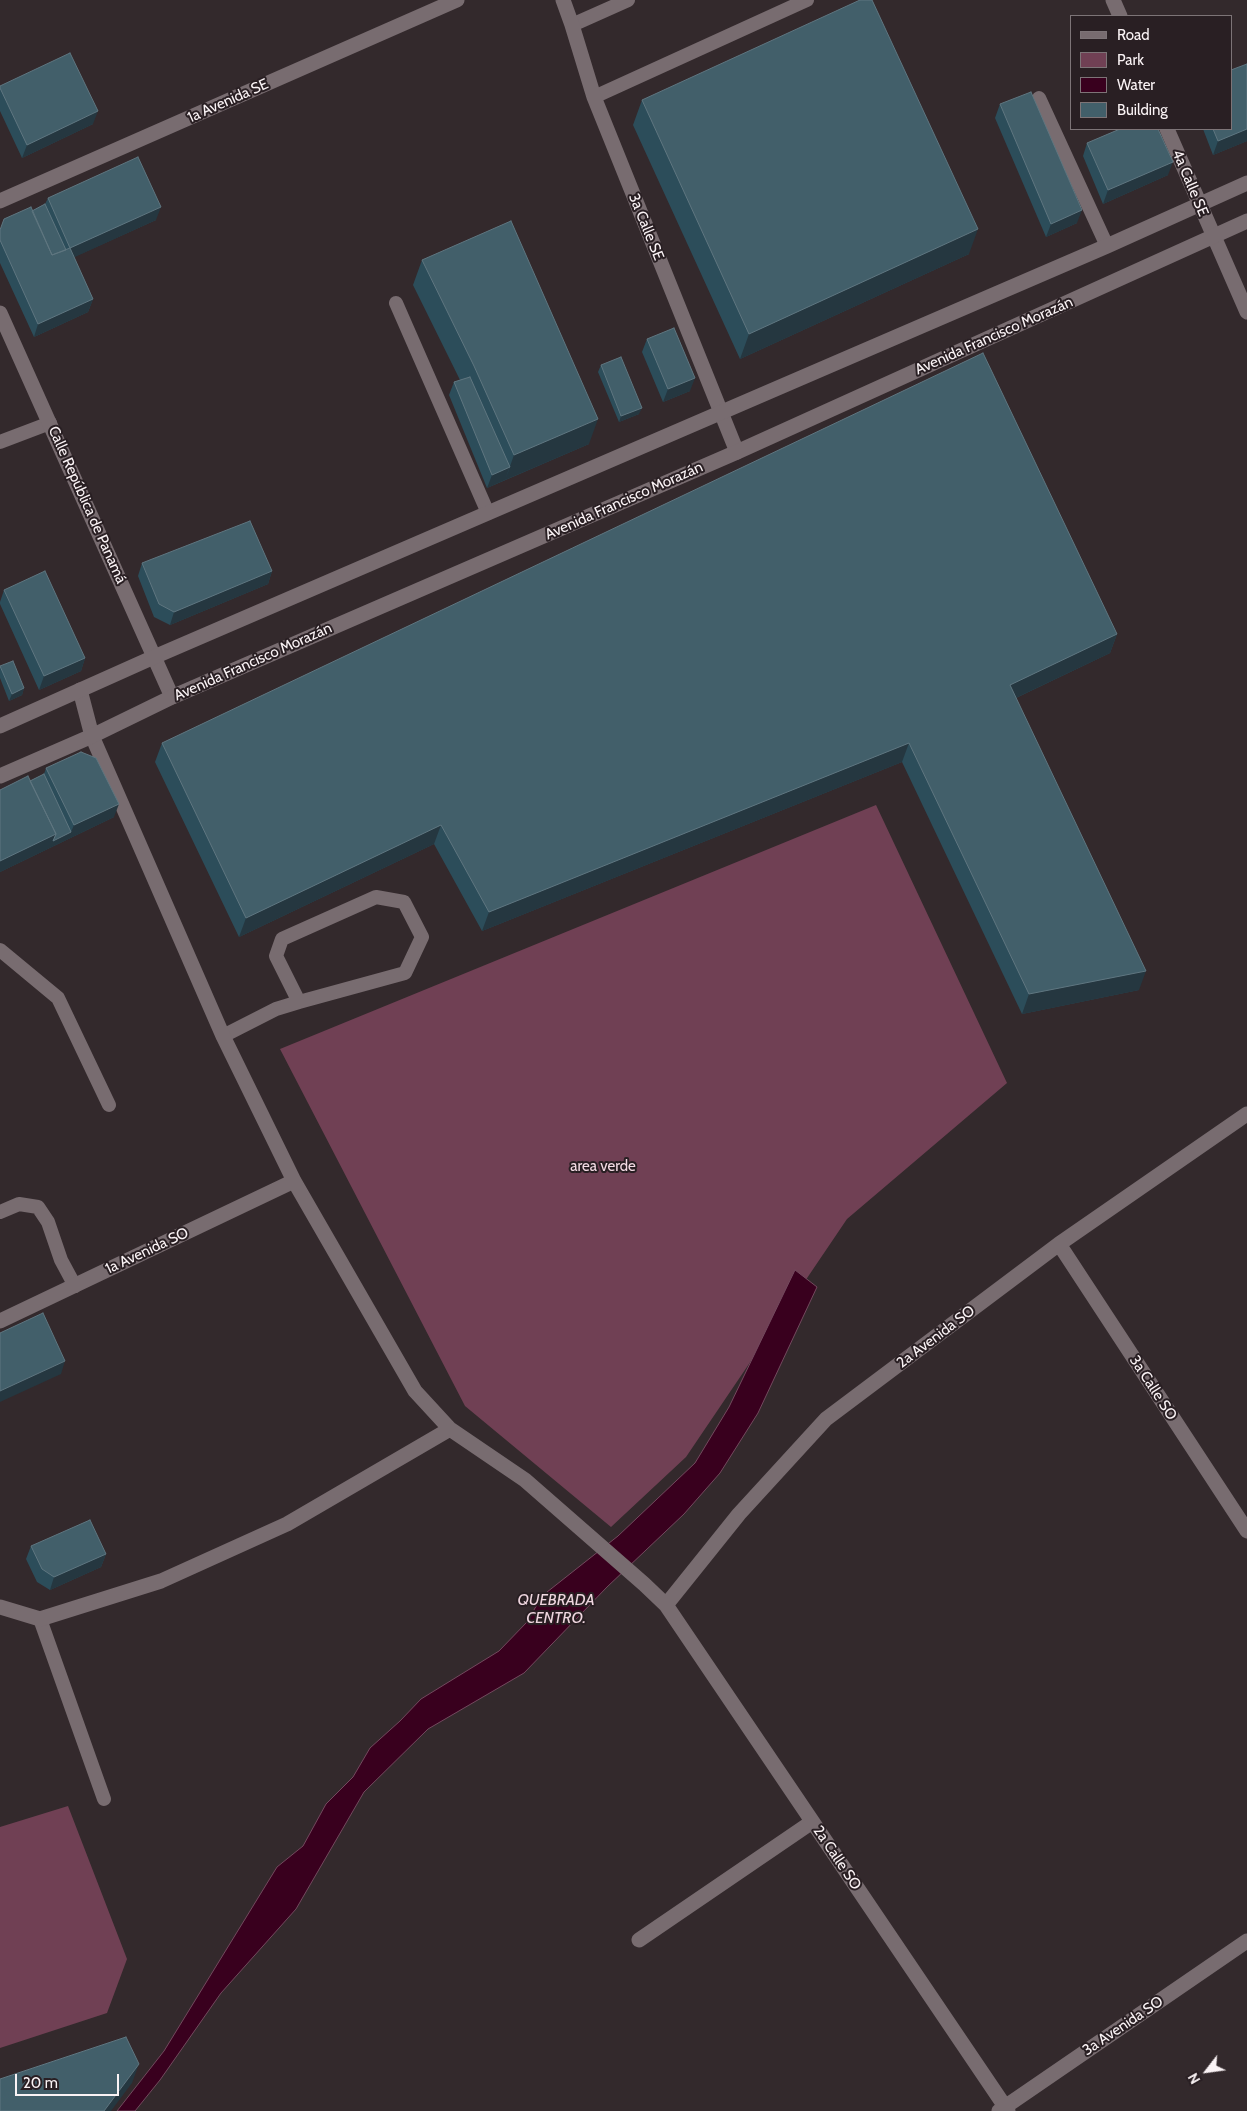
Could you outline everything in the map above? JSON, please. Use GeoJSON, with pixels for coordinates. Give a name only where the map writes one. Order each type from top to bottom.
{"type":"FeatureCollection","features":[{"type":"Feature","properties":{"kind":"street","name":"1a Avenida SE"},"geometry":{"type":"LineString","coordinates":[[0,202],[457,0]]}},
{"type":"Feature","properties":{"kind":"street","name":"3a Calle SE"},"geometry":{"type":"LineString","coordinates":[[562,0],[572,25],[594,97],[737,452]]}},
{"type":"Feature","properties":{"kind":"street"},"geometry":{"type":"LineString","coordinates":[[1113,0],[1120,15]]}},
{"type":"Feature","properties":{"kind":"street","name":"4a Calle SE"},"geometry":{"type":"LineString","coordinates":[[1167,130],[1247,312]]}},
{"type":"Feature","properties":{"kind":"street"},"geometry":{"type":"LineString","coordinates":[[0,726],[154,657],[1107,246],[1247,182]]}},
{"type":"Feature","properties":{"kind":"street","name":"Avenida Francisco Morazán"},"geometry":{"type":"LineString","coordinates":[[0,776],[92,736],[172,697],[737,452],[1247,221]]}},
{"type":"Feature","properties":{"kind":"street","name":"Calle República de Panamá"},"geometry":{"type":"LineString","coordinates":[[0,313],[172,697]]}},
{"type":"Feature","properties":{"kind":"street","name":"2a Calle SO"},"geometry":{"type":"LineString","coordinates":[[80,690],[92,736],[223,1036],[294,1181],[415,1391],[450,1429],[525,1480],[666,1605],[1004,2110]]}},
{"type":"Feature","properties":{"kind":"street","name":"2a Avenida SO"},"geometry":{"type":"LineString","coordinates":[[666,1605],[739,1514],[826,1419],[1059,1244],[1247,1114]]}},
{"type":"Feature","properties":{"kind":"street","name":"1a Avenida SO"},"geometry":{"type":"LineString","coordinates":[[0,1321],[294,1181]]}},
{"type":"Feature","properties":{"kind":"street","name":"3a Calle SO"},"geometry":{"type":"LineString","coordinates":[[1059,1244],[1247,1531]]}},
{"type":"Feature","properties":{"kind":"street"},"geometry":{"type":"LineString","coordinates":[[0,1607],[40,1619],[161,1581],[287,1524],[450,1429]]}},
{"type":"Feature","properties":{"kind":"street"},"geometry":{"type":"LineString","coordinates":[[639,1940],[812,1822]]}},
{"type":"Feature","properties":{"kind":"street","name":"3a Avenida SO"},"geometry":{"type":"LineString","coordinates":[[1004,2110],[1247,1942]]}},
{"type":"Feature","properties":{"kind":"lane"},"geometry":{"type":"LineString","coordinates":[[572,25],[628,0]]}},
{"type":"Feature","properties":{"kind":"lane"},"geometry":{"type":"LineString","coordinates":[[594,97],[807,0]]}},
{"type":"Feature","properties":{"kind":"lane"},"geometry":{"type":"LineString","coordinates":[[1039,98],[1107,246]]}},
{"type":"Feature","properties":{"kind":"lane"},"geometry":{"type":"LineString","coordinates":[[396,303],[488,513]]}},
{"type":"Feature","properties":{"kind":"lane"},"geometry":{"type":"LineString","coordinates":[[0,442],[50,423]]}},
{"type":"Feature","properties":{"kind":"lane"},"geometry":{"type":"LineString","coordinates":[[223,1036],[276,1009],[405,973],[422,937],[404,902],[376,897],[282,939],[276,956],[299,1002]]}},
{"type":"Feature","properties":{"kind":"lane"},"geometry":{"type":"LineString","coordinates":[[0,950],[58,998],[109,1105]]}},
{"type":"Feature","properties":{"kind":"lane"},"geometry":{"type":"LineString","coordinates":[[0,1212],[19,1204],[38,1206],[48,1222],[61,1260],[75,1286]]}},
{"type":"Feature","properties":{"kind":"lane"},"geometry":{"type":"LineString","coordinates":[[40,1619],[104,1799]]}},
{"type":"Feature","properties":{"kind":"green space","name":"area verde"},"geometry":{"type":"Polygon","coordinates":[[[876,805],[1007,1083],[847,1219],[686,1457],[611,1527],[465,1406],[280,1049],[876,805]]]}},
{"type":"Feature","properties":{"kind":"green space"},"geometry":{"type":"Polygon","coordinates":[[[68,1806],[127,1959],[107,2013],[0,2048],[0,1827],[68,1806]]]}},
{"type":"Feature","properties":{"kind":"water","name":"QUEBRADA CENTRO."},"geometry":{"type":"Polygon","coordinates":[[[795,1270],[817,1287],[758,1413],[720,1473],[684,1514],[607,1587],[524,1673],[428,1729],[364,1792],[296,1909],[221,1993],[160,2080],[135,2111],[117,2111],[164,2051],[277,1867],[303,1846],[326,1804],[353,1777],[370,1748],[421,1699],[499,1651],[527,1622],[542,1596],[618,1536],[695,1463],[729,1407],[795,1270]]]}},
{"type":"Feature","properties":{"kind":"building"},"geometry":{"type":"Polygon","coordinates":[[[860,0],[872,0],[978,229],[749,334],[642,100],[860,0]]]}},
{"type":"Feature","properties":{"kind":"building"},"geometry":{"type":"Polygon","coordinates":[[[70,53],[98,111],[27,145],[0,86],[70,53]]]}},
{"type":"Feature","properties":{"kind":"building"},"geometry":{"type":"Polygon","coordinates":[[[1247,64],[1247,129],[1218,141],[1213,130],[1232,130],[1232,70],[1247,64]]]}},
{"type":"Feature","properties":{"kind":"building"},"geometry":{"type":"Polygon","coordinates":[[[1031,92],[1082,210],[1051,224],[1000,104],[1031,92]]]}},
{"type":"Feature","properties":{"kind":"building"},"geometry":{"type":"Polygon","coordinates":[[[1118,130],[1158,130],[1173,162],[1108,190],[1087,143],[1118,130]]]}},
{"type":"Feature","properties":{"kind":"building"},"geometry":{"type":"Polygon","coordinates":[[[138,157],[161,207],[70,248],[48,198],[138,157]]]}},
{"type":"Feature","properties":{"kind":"building"},"geometry":{"type":"Polygon","coordinates":[[[45,204],[66,250],[52,255],[32,211],[45,204]]]}},
{"type":"Feature","properties":{"kind":"building"},"geometry":{"type":"Polygon","coordinates":[[[31,207],[52,255],[70,248],[93,299],[38,324],[0,240],[0,230],[4,219],[31,207]]]}},
{"type":"Feature","properties":{"kind":"building"},"geometry":{"type":"Polygon","coordinates":[[[511,221],[598,419],[514,455],[474,366],[422,260],[511,221]]]}},
{"type":"Feature","properties":{"kind":"building"},"geometry":{"type":"Polygon","coordinates":[[[674,328],[695,378],[668,389],[647,339],[674,328]]]}},
{"type":"Feature","properties":{"kind":"building"},"geometry":{"type":"Polygon","coordinates":[[[983,353],[1117,634],[1010,685],[1146,971],[1029,994],[909,743],[489,912],[441,825],[246,918],[162,743],[983,353]]]}},
{"type":"Feature","properties":{"kind":"building"},"geometry":{"type":"Polygon","coordinates":[[[621,357],[642,408],[621,416],[601,365],[621,357]]]}},
{"type":"Feature","properties":{"kind":"building"},"geometry":{"type":"Polygon","coordinates":[[[470,377],[510,467],[492,475],[454,382],[470,377]]]}},
{"type":"Feature","properties":{"kind":"building"},"geometry":{"type":"Polygon","coordinates":[[[250,521],[272,571],[174,612],[159,604],[142,563],[250,521]]]}},
{"type":"Feature","properties":{"kind":"building"},"geometry":{"type":"Polygon","coordinates":[[[45,571],[85,658],[44,676],[4,590],[45,571]]]}},
{"type":"Feature","properties":{"kind":"building"},"geometry":{"type":"Polygon","coordinates":[[[13,661],[24,688],[12,694],[0,666],[13,661]]]}},
{"type":"Feature","properties":{"kind":"building"},"geometry":{"type":"Polygon","coordinates":[[[81,752],[96,758],[119,804],[74,825],[46,768],[81,752]]]}},
{"type":"Feature","properties":{"kind":"building"},"geometry":{"type":"Polygon","coordinates":[[[44,774],[71,832],[53,841],[56,834],[30,781],[44,774]]]}},
{"type":"Feature","properties":{"kind":"building"},"geometry":{"type":"Polygon","coordinates":[[[28,776],[56,834],[0,861],[0,790],[28,776]]]}},
{"type":"Feature","properties":{"kind":"building"},"geometry":{"type":"Polygon","coordinates":[[[43,1313],[65,1361],[0,1391],[0,1333],[43,1313]]]}},
{"type":"Feature","properties":{"kind":"building"},"geometry":{"type":"Polygon","coordinates":[[[90,1520],[106,1554],[54,1577],[42,1569],[31,1546],[90,1520]]]}},
{"type":"Feature","properties":{"kind":"building"},"geometry":{"type":"Polygon","coordinates":[[[126,2037],[139,2064],[104,2111],[0,2111],[0,2079],[126,2037]]]}}]}
